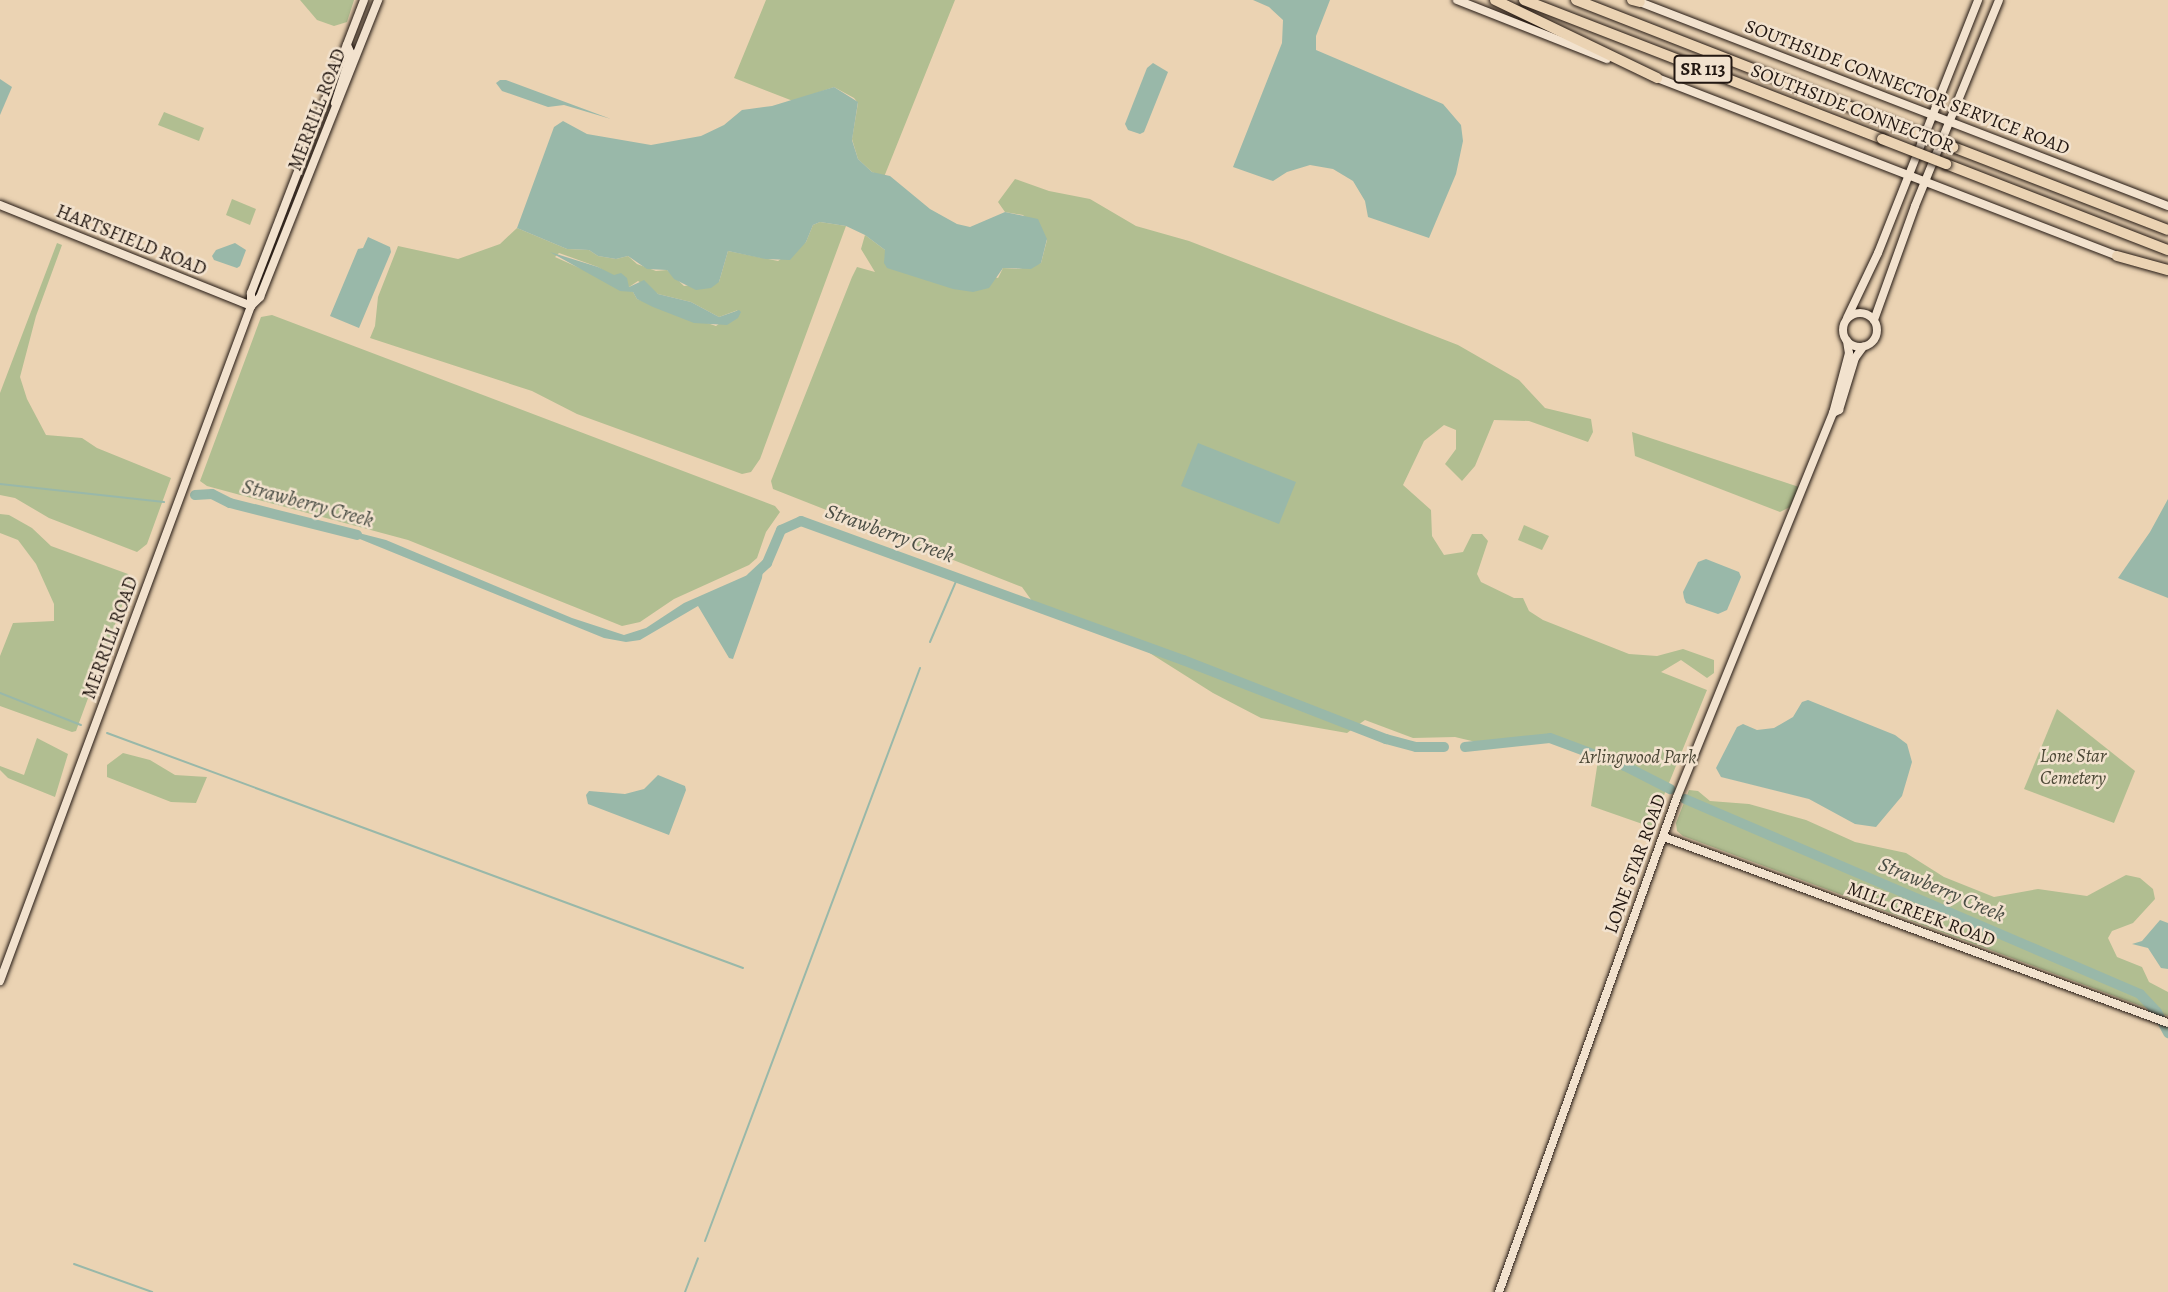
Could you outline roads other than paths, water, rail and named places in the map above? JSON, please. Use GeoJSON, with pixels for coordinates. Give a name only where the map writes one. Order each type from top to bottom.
{"type":"FeatureCollection","features":[{"type":"Feature","properties":{"kind":"highway"},"geometry":{"type":"LineString","coordinates":[[1495,0],[1657,78]]}},
{"type":"Feature","properties":{"kind":"highway","name":"SOUTHSIDE CONNECTOR"},"geometry":{"type":"LineString","coordinates":[[1524,0],[2168,250]]}},
{"type":"Feature","properties":{"kind":"highway","name":"SOUTHSIDE CONNECTOR"},"geometry":{"type":"LineString","coordinates":[[1576,0],[2168,230]]}},
{"type":"Feature","properties":{"kind":"highway"},"geometry":{"type":"LineString","coordinates":[[2117,256],[2168,270]]}},
{"type":"Feature","properties":{"kind":"street","name":"MERRILL ROAD"},"geometry":{"type":"LineString","coordinates":[[0,981],[251,306],[251,293],[354,27],[367,0]]}},
{"type":"Feature","properties":{"kind":"street"},"geometry":{"type":"LineString","coordinates":[[358,49],[356,34],[367,0]]}},
{"type":"Feature","properties":{"kind":"street","name":"MERRILL ROAD"},"geometry":{"type":"LineString","coordinates":[[251,306],[260,297],[378,0]]}},
{"type":"Feature","properties":{"kind":"street"},"geometry":{"type":"LineString","coordinates":[[1457,0],[2168,276]]}},
{"type":"Feature","properties":{"kind":"street"},"geometry":{"type":"LineString","coordinates":[[1978,0],[1863,287],[1843,328],[1847,341],[1854,346],[1863,346],[1876,335],[1874,320],[1949,122],[1999,0]]}},
{"type":"Feature","properties":{"kind":"street","name":"SOUTHSIDE CONNECTOR SERVICE ROAD"},"geometry":{"type":"LineString","coordinates":[[1635,1],[2168,206]]}},
{"type":"Feature","properties":{"kind":"street"},"geometry":{"type":"LineString","coordinates":[[336,109],[337,91],[351,54],[347,45]]}},
{"type":"Feature","properties":{"kind":"street"},"geometry":{"type":"LineString","coordinates":[[300,198],[295,191],[319,131],[318,119]]}},
{"type":"Feature","properties":{"kind":"street","name":"HARTSFIELD ROAD"},"geometry":{"type":"LineString","coordinates":[[0,205],[251,306]]}},
{"type":"Feature","properties":{"kind":"street"},"geometry":{"type":"LineString","coordinates":[[1847,318],[1861,313],[1874,320]]}},
{"type":"Feature","properties":{"kind":"street","name":"LONE STAR ROAD"},"geometry":{"type":"LineString","coordinates":[[1499,1292],[1716,697],[1833,413],[1849,353],[1847,341]]}},
{"type":"Feature","properties":{"kind":"street","name":"LONE STAR ROAD"},"geometry":{"type":"LineString","coordinates":[[1833,413],[1839,410],[1854,358],[1863,346]]}},
{"type":"Feature","properties":{"kind":"street","name":"MILL CREEK ROAD"},"geometry":{"type":"LineString","coordinates":[[1664,836],[2168,1023]]}},
{"type":"Feature","properties":{"kind":"waterway","name":"Strawberry Creek"},"geometry":{"type":"LineString","coordinates":[[0,484],[164,502]]}},
{"type":"Feature","properties":{"kind":"waterway","name":"Strawberry Creek"},"geometry":{"type":"LineString","coordinates":[[195,495],[212,494],[230,503],[357,535]]}},
{"type":"Feature","properties":{"kind":"waterway","name":"Strawberry Creek"},"geometry":{"type":"LineString","coordinates":[[751,578],[767,563],[781,530],[801,521],[1183,660],[1386,739],[1416,747],[1444,747]]}},
{"type":"Feature","properties":{"kind":"waterway"},"geometry":{"type":"LineString","coordinates":[[930,642],[957,579]]}},
{"type":"Feature","properties":{"kind":"waterway"},"geometry":{"type":"LineString","coordinates":[[705,1241],[920,668]]}},
{"type":"Feature","properties":{"kind":"waterway"},"geometry":{"type":"LineString","coordinates":[[0,693],[81,725]]}},
{"type":"Feature","properties":{"kind":"waterway"},"geometry":{"type":"LineString","coordinates":[[107,733],[743,968]]}},
{"type":"Feature","properties":{"kind":"waterway","name":"Strawberry Creek"},"geometry":{"type":"LineString","coordinates":[[1465,747],[1550,738],[1625,766],[1670,789]]}},
{"type":"Feature","properties":{"kind":"waterway","name":"Strawberry Creek"},"geometry":{"type":"LineString","coordinates":[[1685,799],[2140,994],[2157,1012],[2168,1033]]}},
{"type":"Feature","properties":{"kind":"waterway"},"geometry":{"type":"LineString","coordinates":[[685,1292],[698,1258]]}},
{"type":"Feature","properties":{"kind":"waterway"},"geometry":{"type":"LineString","coordinates":[[74,1264],[152,1292]]}},
{"type":"Feature","properties":{"kind":"park label","name":"Arlingwood Park"},"geometry":{"type":"Point","coordinates":[1638,758]}},
{"type":"Feature","properties":{"kind":"park label","name":"Lone Star Cemetery"},"geometry":{"type":"Point","coordinates":[2073,768]}}]}
